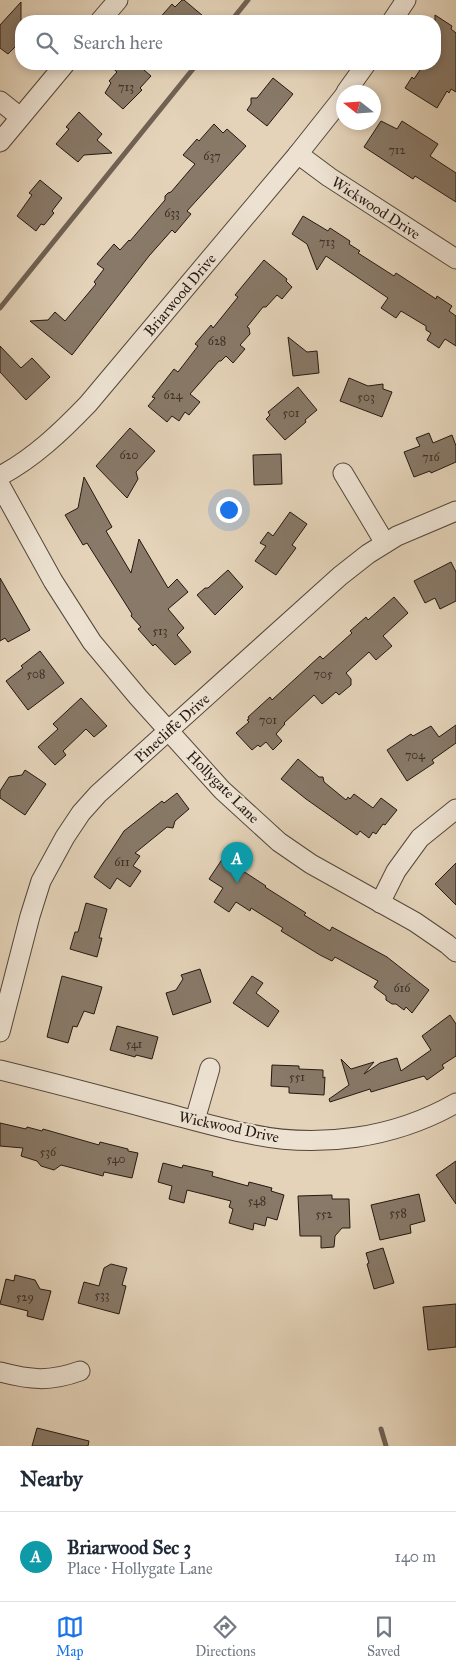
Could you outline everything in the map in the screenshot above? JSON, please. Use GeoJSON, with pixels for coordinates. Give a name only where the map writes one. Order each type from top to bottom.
{"type":"FeatureCollection","features":[{"type":"Feature","properties":{"kind":"street"},"geometry":{"type":"LineString","coordinates":[[105,15],[118,0]]}},
{"type":"Feature","properties":{"kind":"street"},"geometry":{"type":"LineString","coordinates":[[396,15],[406,0]]}},
{"type":"Feature","properties":{"kind":"street"},"geometry":{"type":"LineString","coordinates":[[0,142],[59,70]]}},
{"type":"Feature","properties":{"kind":"street"},"geometry":{"type":"LineString","coordinates":[[351,85],[362,70]]}},
{"type":"Feature","properties":{"kind":"street"},"geometry":{"type":"LineString","coordinates":[[0,101],[20,117]]}},
{"type":"Feature","properties":{"kind":"street","name":"Briarwood Drive"},"geometry":{"type":"LineString","coordinates":[[0,476],[23,462],[56,436],[88,404],[336,106]]}},
{"type":"Feature","properties":{"kind":"street","name":"Wickwood Drive"},"geometry":{"type":"LineString","coordinates":[[298,154],[329,177],[456,259]]}},
{"type":"Feature","properties":{"kind":"street"},"geometry":{"type":"LineString","coordinates":[[343,473],[385,543]]}},
{"type":"Feature","properties":{"kind":"street","name":"Hollygate Lane"},"geometry":{"type":"LineString","coordinates":[[0,485],[53,581],[92,642],[138,697],[222,790],[279,842],[311,864],[415,922],[456,952]]}},
{"type":"Feature","properties":{"kind":"street","name":"Pinecliffe Drive"},"geometry":{"type":"LineString","coordinates":[[0,1032],[41,881],[64,837],[81,813],[98,794],[340,576],[397,536],[456,511]]}},
{"type":"Feature","properties":{"kind":"street"},"geometry":{"type":"LineString","coordinates":[[380,903],[396,871],[415,844],[434,825],[456,809]]}},
{"type":"Feature","properties":{"kind":"street"},"geometry":{"type":"LineString","coordinates":[[194,1120],[210,1068]]}},
{"type":"Feature","properties":{"kind":"street","name":"Wickwood Drive"},"geometry":{"type":"LineString","coordinates":[[0,1070],[252,1135],[300,1141],[359,1137],[390,1131],[419,1121],[456,1102]]}},
{"type":"Feature","properties":{"kind":"street"},"geometry":{"type":"LineString","coordinates":[[0,1372],[25,1378],[48,1379],[80,1371]]}},
{"type":"Feature","properties":{"kind":"building"},"geometry":{"type":"Polygon","coordinates":[[[184,0],[202,15],[162,15],[172,4],[175,7],[184,0]]]}},
{"type":"Feature","properties":{"kind":"building"},"geometry":{"type":"Polygon","coordinates":[[[21,2],[21,15],[15,15],[15,47],[8,54],[0,48],[0,25],[21,2]]]}},
{"type":"Feature","properties":{"kind":"building"},"geometry":{"type":"Polygon","coordinates":[[[441,19],[452,26],[451,29],[456,33],[456,92],[451,89],[449,93],[447,91],[437,108],[405,88],[412,77],[414,79],[420,70],[441,70],[441,19]]]}},
{"type":"Feature","properties":{"kind":"building"},"geometry":{"type":"Polygon","coordinates":[[[115,70],[144,70],[151,76],[140,88],[142,90],[123,109],[105,93],[111,83],[109,81],[117,72],[115,70]]]}},
{"type":"Feature","properties":{"kind":"building"},"geometry":{"type":"Polygon","coordinates":[[[273,78],[293,94],[267,126],[247,110],[251,104],[251,98],[257,98],[273,78]]]}},
{"type":"Feature","properties":{"kind":"building"},"geometry":{"type":"Polygon","coordinates":[[[79,112],[102,134],[97,140],[112,153],[84,155],[78,162],[56,144],[69,129],[66,127],[79,112]]]}},
{"type":"Feature","properties":{"kind":"building"},"geometry":{"type":"Polygon","coordinates":[[[381,121],[397,129],[402,121],[438,144],[430,156],[456,173],[456,202],[415,176],[413,179],[364,147],[375,130],[381,130],[381,121]]]}},
{"type":"Feature","properties":{"kind":"building"},"geometry":{"type":"Polygon","coordinates":[[[214,124],[223,133],[227,129],[246,146],[187,211],[191,214],[175,233],[172,230],[149,256],[72,355],[30,321],[48,320],[55,312],[65,321],[96,284],[94,282],[104,269],[97,264],[114,244],[120,250],[130,241],[165,200],[165,196],[171,192],[195,164],[183,155],[214,124]]]}},
{"type":"Feature","properties":{"kind":"building"},"geometry":{"type":"Polygon","coordinates":[[[40,180],[62,198],[52,211],[54,213],[36,231],[17,216],[32,195],[29,193],[40,180]]]}},
{"type":"Feature","properties":{"kind":"building"},"geometry":{"type":"Polygon","coordinates":[[[303,216],[328,231],[330,228],[350,241],[349,244],[360,251],[358,253],[394,276],[396,273],[436,299],[437,296],[452,306],[449,311],[456,316],[456,346],[445,339],[439,348],[427,340],[431,333],[426,330],[426,326],[401,311],[396,318],[381,308],[388,298],[326,256],[317,270],[307,244],[292,234],[303,216]]]}},
{"type":"Feature","properties":{"kind":"building"},"geometry":{"type":"Polygon","coordinates":[[[264,260],[287,279],[286,281],[292,287],[282,299],[277,295],[266,307],[263,307],[247,327],[250,334],[240,345],[245,349],[233,363],[226,356],[219,361],[190,394],[200,402],[189,415],[185,412],[179,421],[172,416],[167,422],[148,406],[155,398],[152,397],[174,369],[178,372],[198,346],[195,344],[211,325],[213,328],[238,297],[235,295],[264,260]]]}},
{"type":"Feature","properties":{"kind":"building"},"geometry":{"type":"Polygon","coordinates":[[[288,337],[307,352],[317,351],[319,373],[293,376],[288,337]]]}},
{"type":"Feature","properties":{"kind":"building"},"geometry":{"type":"Polygon","coordinates":[[[0,346],[21,368],[32,358],[50,377],[26,400],[0,372],[0,346]]]}},
{"type":"Feature","properties":{"kind":"building"},"geometry":{"type":"Polygon","coordinates":[[[349,378],[368,386],[383,384],[383,389],[392,392],[382,417],[340,401],[349,378]]]}},
{"type":"Feature","properties":{"kind":"building"},"geometry":{"type":"Polygon","coordinates":[[[298,387],[317,410],[285,440],[266,419],[270,415],[268,412],[298,387]]]}},
{"type":"Feature","properties":{"kind":"building"},"geometry":{"type":"Polygon","coordinates":[[[130,428],[155,451],[136,472],[138,479],[127,498],[96,466],[130,428]]]}},
{"type":"Feature","properties":{"kind":"building"},"geometry":{"type":"Polygon","coordinates":[[[429,433],[433,443],[452,435],[456,446],[456,462],[431,473],[430,471],[414,477],[404,452],[420,446],[416,438],[429,433]]]}},
{"type":"Feature","properties":{"kind":"building"},"geometry":{"type":"Polygon","coordinates":[[[281,454],[282,484],[254,485],[253,455],[281,454]]]}},
{"type":"Feature","properties":{"kind":"building"},"geometry":{"type":"Polygon","coordinates":[[[84,477],[112,527],[106,531],[131,573],[139,539],[168,588],[177,579],[188,592],[168,609],[184,628],[177,635],[191,652],[175,665],[155,644],[153,646],[138,629],[141,627],[131,616],[132,614],[87,543],[83,545],[65,515],[78,508],[84,477]]]}},
{"type":"Feature","properties":{"kind":"building"},"geometry":{"type":"Polygon","coordinates":[[[290,512],[307,524],[292,545],[296,548],[276,575],[255,561],[266,546],[260,543],[268,532],[273,536],[290,512]]]}},
{"type":"Feature","properties":{"kind":"building"},"geometry":{"type":"Polygon","coordinates":[[[451,562],[456,572],[456,601],[440,609],[435,598],[425,603],[414,581],[451,562]]]}},
{"type":"Feature","properties":{"kind":"building"},"geometry":{"type":"Polygon","coordinates":[[[228,570],[243,587],[215,615],[197,595],[228,570]]]}},
{"type":"Feature","properties":{"kind":"building"},"geometry":{"type":"Polygon","coordinates":[[[0,578],[30,630],[8,642],[5,638],[0,641],[0,578]]]}},
{"type":"Feature","properties":{"kind":"building"},"geometry":{"type":"Polygon","coordinates":[[[394,597],[408,613],[383,636],[392,646],[376,660],[369,652],[346,673],[351,679],[351,685],[339,695],[336,692],[322,704],[314,695],[284,723],[276,734],[282,741],[273,750],[266,742],[252,750],[236,733],[249,722],[247,720],[249,719],[248,717],[270,697],[272,700],[320,656],[323,659],[352,633],[350,631],[366,617],[368,620],[394,597]]]}},
{"type":"Feature","properties":{"kind":"building"},"geometry":{"type":"Polygon","coordinates":[[[40,651],[64,683],[28,710],[6,681],[40,651]]]}},
{"type":"Feature","properties":{"kind":"building"},"geometry":{"type":"Polygon","coordinates":[[[81,698],[107,726],[94,737],[86,729],[63,751],[66,755],[55,765],[38,747],[58,729],[53,724],[81,698]]]}},
{"type":"Feature","properties":{"kind":"building"},"geometry":{"type":"Polygon","coordinates":[[[456,725],[456,743],[432,760],[434,763],[407,781],[387,750],[411,734],[413,736],[431,726],[439,737],[456,725]]]}},
{"type":"Feature","properties":{"kind":"building"},"geometry":{"type":"Polygon","coordinates":[[[298,759],[319,777],[323,777],[324,782],[346,800],[348,797],[350,799],[354,794],[373,808],[381,798],[397,810],[376,834],[373,832],[369,838],[360,831],[357,835],[281,779],[298,759]]]}},
{"type":"Feature","properties":{"kind":"building"},"geometry":{"type":"Polygon","coordinates":[[[25,770],[46,784],[25,815],[0,798],[0,791],[9,777],[22,775],[25,770]]]}},
{"type":"Feature","properties":{"kind":"building"},"geometry":{"type":"Polygon","coordinates":[[[177,793],[189,809],[175,821],[173,828],[167,827],[135,853],[140,856],[133,866],[141,871],[130,887],[117,878],[110,889],[94,877],[124,831],[162,801],[164,803],[177,793]]]}},
{"type":"Feature","properties":{"kind":"building"},"geometry":{"type":"Polygon","coordinates":[[[223,858],[330,931],[332,927],[387,957],[429,990],[412,1013],[406,1007],[404,1010],[386,1000],[386,996],[374,987],[378,981],[335,957],[332,961],[320,955],[281,931],[283,928],[251,908],[250,911],[236,902],[229,912],[214,902],[223,888],[209,879],[223,858]]]}},
{"type":"Feature","properties":{"kind":"building"},"geometry":{"type":"Polygon","coordinates":[[[456,863],[456,905],[435,884],[456,863]]]}},
{"type":"Feature","properties":{"kind":"building"},"geometry":{"type":"Polygon","coordinates":[[[86,903],[107,909],[99,938],[102,938],[97,957],[70,949],[75,932],[78,932],[86,903]]]}},
{"type":"Feature","properties":{"kind":"building"},"geometry":{"type":"Polygon","coordinates":[[[200,969],[211,1002],[173,1015],[166,993],[176,990],[183,979],[181,975],[200,969]]]}},
{"type":"Feature","properties":{"kind":"building"},"geometry":{"type":"Polygon","coordinates":[[[62,976],[102,987],[94,1014],[84,1011],[77,1027],[73,1026],[68,1043],[47,1037],[62,976]]]}},
{"type":"Feature","properties":{"kind":"building"},"geometry":{"type":"Polygon","coordinates":[[[252,976],[263,983],[256,993],[279,1011],[268,1027],[233,1003],[252,976]]]}},
{"type":"Feature","properties":{"kind":"building"},"geometry":{"type":"Polygon","coordinates":[[[450,1015],[456,1024],[456,1056],[442,1065],[444,1068],[427,1080],[424,1076],[371,1092],[370,1089],[330,1102],[329,1099],[349,1085],[341,1059],[351,1069],[374,1062],[364,1074],[380,1063],[397,1058],[401,1071],[431,1050],[422,1036],[450,1015]]]}},
{"type":"Feature","properties":{"kind":"building"},"geometry":{"type":"Polygon","coordinates":[[[117,1026],[158,1037],[152,1059],[136,1055],[135,1057],[110,1050],[117,1026]]]}},
{"type":"Feature","properties":{"kind":"building"},"geometry":{"type":"Polygon","coordinates":[[[272,1065],[299,1066],[299,1069],[323,1070],[323,1078],[325,1077],[324,1095],[289,1093],[289,1087],[271,1086],[272,1065]]]}},
{"type":"Feature","properties":{"kind":"building"},"geometry":{"type":"Polygon","coordinates":[[[0,1123],[26,1129],[27,1127],[42,1131],[43,1129],[99,1145],[100,1142],[138,1153],[132,1178],[104,1172],[103,1176],[61,1165],[54,1170],[41,1166],[37,1161],[21,1156],[23,1148],[0,1146],[0,1123]]]}},
{"type":"Feature","properties":{"kind":"building"},"geometry":{"type":"Polygon","coordinates":[[[456,1161],[456,1204],[436,1175],[456,1161]]]}},
{"type":"Feature","properties":{"kind":"building"},"geometry":{"type":"Polygon","coordinates":[[[163,1163],[182,1168],[183,1165],[213,1172],[212,1176],[248,1186],[249,1182],[272,1188],[271,1191],[284,1195],[277,1220],[267,1217],[265,1226],[254,1223],[253,1230],[229,1223],[233,1209],[229,1207],[231,1201],[187,1190],[184,1203],[169,1199],[172,1186],[158,1182],[163,1163]]]}},
{"type":"Feature","properties":{"kind":"building"},"geometry":{"type":"Polygon","coordinates":[[[419,1194],[425,1221],[410,1225],[411,1233],[380,1240],[371,1205],[419,1194]]]}},
{"type":"Feature","properties":{"kind":"building"},"geometry":{"type":"Polygon","coordinates":[[[332,1195],[332,1199],[349,1199],[350,1228],[342,1228],[335,1236],[334,1247],[321,1248],[321,1236],[300,1236],[298,1196],[332,1195]]]}},
{"type":"Feature","properties":{"kind":"building"},"geometry":{"type":"Polygon","coordinates":[[[383,1248],[394,1283],[374,1289],[366,1253],[383,1248]]]}},
{"type":"Feature","properties":{"kind":"building"},"geometry":{"type":"Polygon","coordinates":[[[111,1264],[127,1268],[122,1285],[126,1286],[119,1314],[78,1303],[84,1282],[99,1286],[104,1268],[111,1264]]]}},
{"type":"Feature","properties":{"kind":"building"},"geometry":{"type":"Polygon","coordinates":[[[15,1275],[35,1280],[40,1289],[51,1291],[43,1320],[27,1316],[28,1311],[0,1304],[6,1279],[14,1281],[15,1275]]]}},
{"type":"Feature","properties":{"kind":"building"},"geometry":{"type":"Polygon","coordinates":[[[456,1304],[456,1347],[428,1350],[423,1307],[456,1304]]]}},
{"type":"Feature","properties":{"kind":"building"},"geometry":{"type":"Polygon","coordinates":[[[37,1428],[89,1441],[88,1446],[32,1446],[37,1428]]]}},
{"type":"Feature","properties":{"kind":"waterway"},"geometry":{"type":"LineString","coordinates":[[236,15],[248,0]]}},
{"type":"Feature","properties":{"kind":"waterway"},"geometry":{"type":"LineString","coordinates":[[0,308],[192,70]]}},
{"type":"Feature","properties":{"kind":"waterway"},"geometry":{"type":"LineString","coordinates":[[381,1429],[386,1446]]}},
{"type":"Feature","properties":{"kind":"place","name":"Briarwood Sec 3"},"geometry":{"type":"Point","coordinates":[237,883]}}]}
